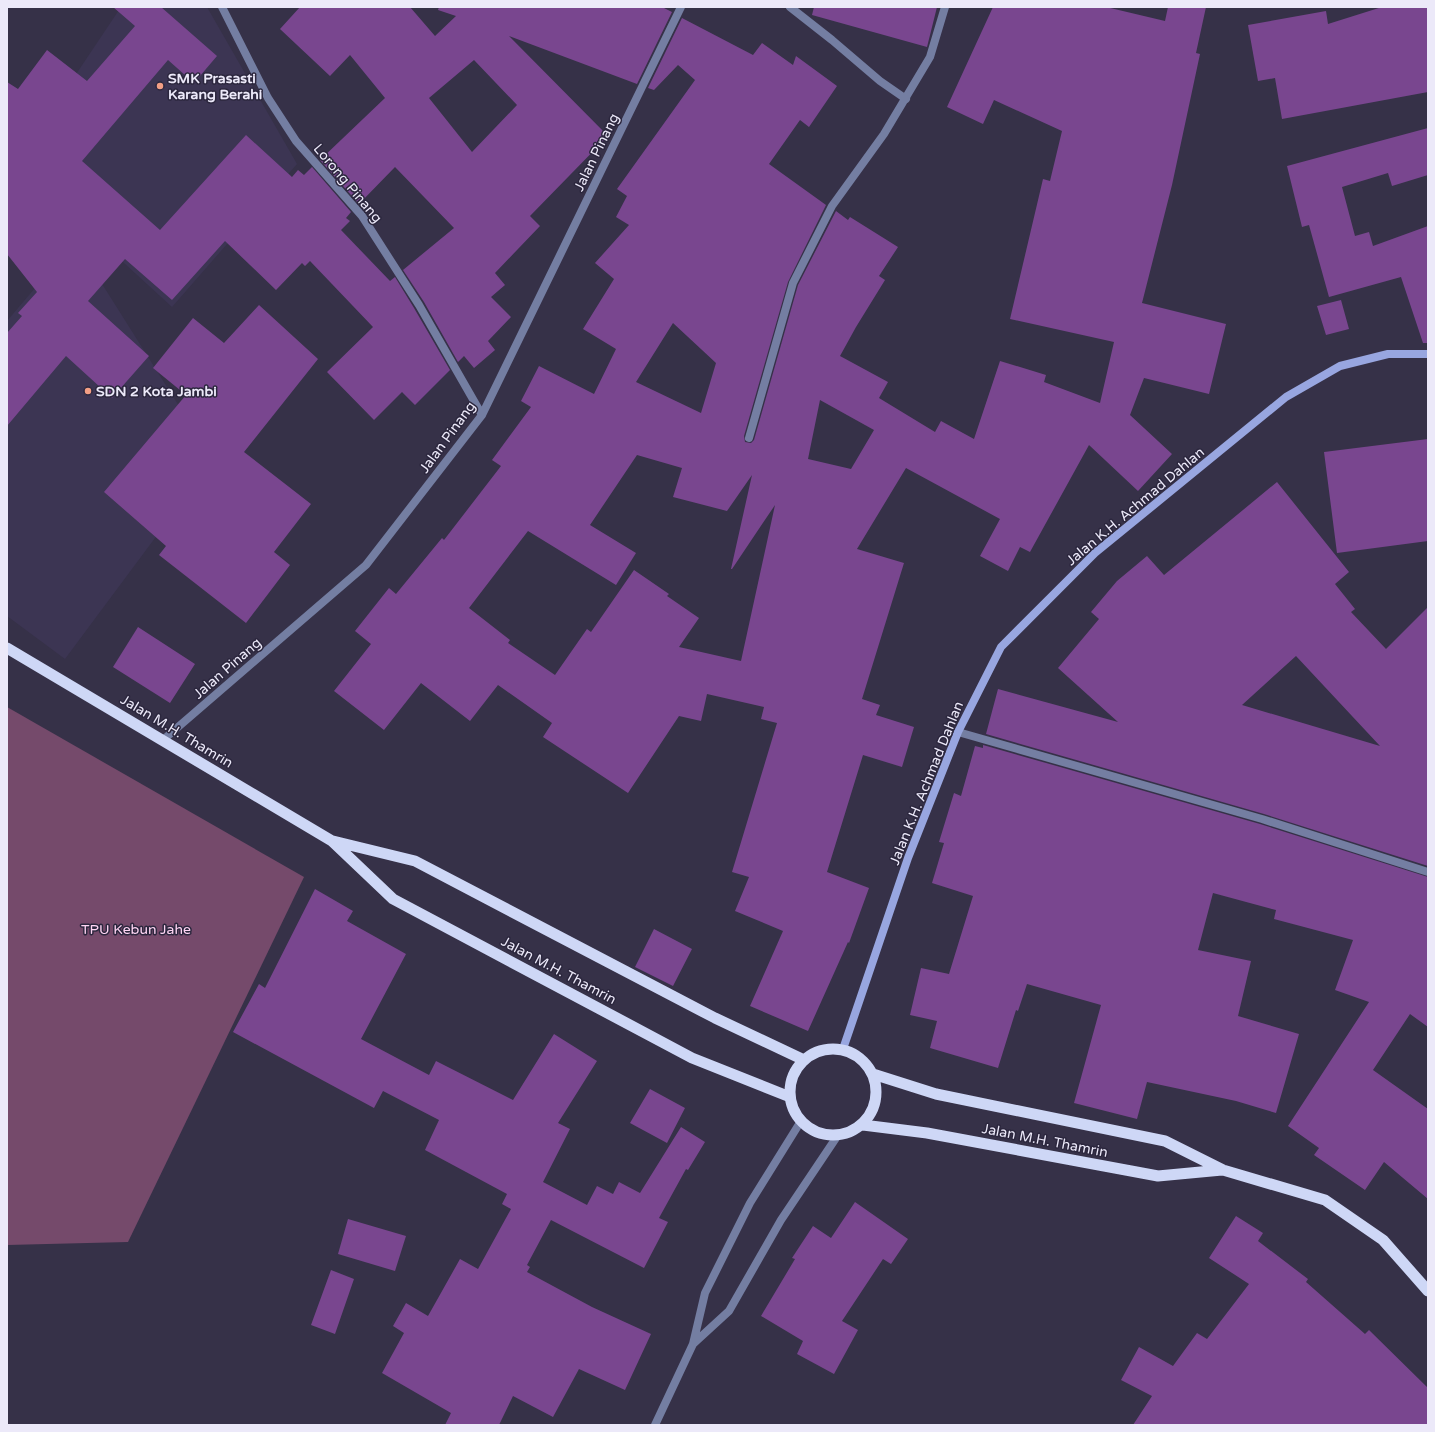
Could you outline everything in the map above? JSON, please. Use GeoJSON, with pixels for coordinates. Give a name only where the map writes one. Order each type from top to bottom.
{"type":"FeatureCollection","features":[{"type":"Feature","properties":{"kind":"highway","name":"Jalan M.H. Thamrin"},"geometry":{"type":"LineString","coordinates":[[7,648],[332,841],[394,899],[692,1058],[790,1097]]}},
{"type":"Feature","properties":{"kind":"highway","name":"Jalan M.H. Thamrin"},"geometry":{"type":"LineString","coordinates":[[332,841],[415,861],[715,1018],[804,1060]]}},
{"type":"Feature","properties":{"kind":"highway"},"geometry":{"type":"LineString","coordinates":[[829,1048],[843,1049],[855,1054],[866,1063],[874,1074],[877,1088],[876,1101],[871,1114],[863,1125],[851,1132],[838,1135],[824,1135],[812,1130],[801,1122],[794,1110],[790,1097],[791,1083],[796,1070],[804,1060],[816,1052],[829,1048]]}},
{"type":"Feature","properties":{"kind":"highway","name":"Jalan M.H. Thamrin"},"geometry":{"type":"LineString","coordinates":[[874,1074],[936,1094],[1165,1141],[1223,1170],[1325,1200],[1383,1240],[1428,1291]]}},
{"type":"Feature","properties":{"kind":"highway","name":"Jalan M.H. Thamrin"},"geometry":{"type":"LineString","coordinates":[[863,1125],[926,1133],[1158,1176],[1223,1170]]}},
{"type":"Feature","properties":{"kind":"main road","name":"Jalan K.H. Achmad Dahlan"},"geometry":{"type":"LineString","coordinates":[[843,1049],[908,858],[958,732],[1001,647],[1095,553],[1286,397],[1340,366],[1388,354],[1428,354]]}},
{"type":"Feature","properties":{"kind":"street","name":"Lorong Pinang"},"geometry":{"type":"LineString","coordinates":[[222,7],[268,98],[296,141],[362,216],[419,305],[482,415]]}},
{"type":"Feature","properties":{"kind":"street","name":"Jalan Pinang"},"geometry":{"type":"LineString","coordinates":[[163,740],[366,565],[482,415],[681,7]]}},
{"type":"Feature","properties":{"kind":"street"},"geometry":{"type":"LineString","coordinates":[[790,7],[880,81],[906,99]]}},
{"type":"Feature","properties":{"kind":"street"},"geometry":{"type":"LineString","coordinates":[[749,438],[793,283],[832,206],[884,134],[930,57],[945,7]]}},
{"type":"Feature","properties":{"kind":"street"},"geometry":{"type":"LineString","coordinates":[[958,732],[1262,819],[1428,872]]}},
{"type":"Feature","properties":{"kind":"street"},"geometry":{"type":"LineString","coordinates":[[655,1425],[693,1344],[705,1293],[750,1203],[801,1122]]}},
{"type":"Feature","properties":{"kind":"street"},"geometry":{"type":"LineString","coordinates":[[693,1344],[729,1311],[781,1220],[838,1135]]}},
{"type":"Feature","properties":{"kind":"shaded area","name":"SMK Prasasti Karang Berahi"},"geometry":{"type":"Polygon","coordinates":[[[121,7],[207,7],[297,164],[172,307],[16,164],[121,7]]]}},
{"type":"Feature","properties":{"kind":"shaded area","name":"SDN 2 Kota Jambi"},"geometry":{"type":"Polygon","coordinates":[[[75,241],[213,460],[65,659],[7,616],[7,321],[75,241]]]}},
{"type":"Feature","properties":{"kind":"green space","name":"TPU Kebun Jahe"},"geometry":{"type":"Polygon","coordinates":[[[7,707],[304,877],[128,1242],[7,1245],[7,707]]]}},
{"type":"Feature","properties":{"kind":"building"},"geometry":{"type":"Polygon","coordinates":[[[113,7],[161,7],[217,56],[194,83],[168,60],[82,161],[160,230],[246,135],[292,177],[298,170],[304,175],[312,167],[351,212],[346,218],[350,221],[341,230],[390,281],[395,277],[450,370],[415,405],[402,392],[374,420],[327,372],[373,327],[310,261],[305,266],[302,263],[276,290],[225,241],[172,300],[125,259],[88,301],[149,356],[112,398],[66,356],[7,426],[7,333],[22,316],[18,313],[37,292],[7,254],[7,82],[18,89],[47,50],[87,81],[135,26],[113,7]]]}},
{"type":"Feature","properties":{"kind":"building"},"geometry":{"type":"Polygon","coordinates":[[[300,7],[410,7],[435,36],[456,16],[438,10],[439,7],[662,7],[672,12],[637,84],[509,36],[608,136],[530,216],[540,226],[495,273],[505,285],[491,297],[511,317],[488,341],[495,350],[474,368],[464,356],[458,362],[424,302],[403,270],[454,228],[395,167],[359,204],[320,160],[385,98],[350,55],[330,76],[280,29],[300,7]],[[474,60],[429,98],[472,152],[517,105],[474,60]]]}},
{"type":"Feature","properties":{"kind":"building"},"geometry":{"type":"Polygon","coordinates":[[[814,7],[937,7],[927,47],[812,15],[814,7]]]}},
{"type":"Feature","properties":{"kind":"building"},"geometry":{"type":"Polygon","coordinates":[[[993,7],[1106,7],[1165,21],[1168,7],[1206,7],[1196,53],[1200,54],[1172,185],[1142,303],[1226,324],[1209,394],[1144,378],[1130,415],[1172,454],[1138,491],[1089,445],[1030,552],[1020,547],[1008,571],[980,556],[1000,519],[906,468],[857,549],[904,563],[862,699],[880,705],[876,715],[914,727],[902,767],[863,755],[827,872],[869,888],[849,943],[848,942],[808,1031],[750,1006],[783,931],[735,911],[749,877],[732,872],[777,723],[761,719],[764,707],[707,694],[701,721],[679,716],[628,793],[543,737],[552,723],[498,685],[470,721],[421,683],[384,730],[334,691],[371,644],[355,631],[389,588],[396,594],[442,538],[444,540],[501,466],[492,460],[531,407],[521,401],[539,366],[594,394],[616,349],[583,329],[614,279],[595,263],[629,225],[616,217],[627,196],[617,189],[695,80],[678,65],[654,90],[648,88],[682,18],[753,55],[762,43],[793,65],[796,56],[837,86],[809,127],[800,120],[769,164],[826,205],[788,282],[744,436],[745,442],[751,443],[754,440],[798,285],[836,211],[848,220],[850,217],[898,247],[879,276],[885,280],[840,356],[888,382],[879,398],[935,432],[941,421],[974,439],[1000,361],[1046,375],[1044,382],[1100,403],[1114,342],[1010,319],[1043,179],[1050,181],[1062,131],[994,100],[983,124],[947,107],[993,7]],[[673,323],[636,382],[701,413],[716,363],[673,323]],[[820,400],[808,459],[851,469],[874,430],[820,400]],[[637,455],[590,525],[636,553],[616,585],[528,531],[469,608],[510,640],[508,643],[555,675],[587,629],[591,632],[634,570],[669,594],[667,596],[699,618],[679,647],[741,661],[775,505],[731,569],[752,475],[727,511],[673,497],[682,468],[637,455]]]}},
{"type":"Feature","properties":{"kind":"building"},"geometry":{"type":"Polygon","coordinates":[[[1382,7],[1428,7],[1428,92],[1282,119],[1275,78],[1258,81],[1248,25],[1326,11],[1328,24],[1382,7]]]}},
{"type":"Feature","properties":{"kind":"building"},"geometry":{"type":"Polygon","coordinates":[[[1428,128],[1428,175],[1392,186],[1388,173],[1342,187],[1355,236],[1369,232],[1373,246],[1428,226],[1428,343],[1423,343],[1401,277],[1329,297],[1309,225],[1302,227],[1287,166],[1428,128]]]}},
{"type":"Feature","properties":{"kind":"building"},"geometry":{"type":"Polygon","coordinates":[[[1341,300],[1349,329],[1326,335],[1317,306],[1341,300]]]}},
{"type":"Feature","properties":{"kind":"building"},"geometry":{"type":"Polygon","coordinates":[[[259,305],[318,359],[244,452],[311,504],[274,552],[290,565],[246,623],[159,555],[166,546],[104,492],[186,395],[153,368],[193,318],[224,343],[259,305]]]}},
{"type":"Feature","properties":{"kind":"building"},"geometry":{"type":"Polygon","coordinates":[[[1428,439],[1428,541],[1337,553],[1324,452],[1428,439]]]}},
{"type":"Feature","properties":{"kind":"building"},"geometry":{"type":"Polygon","coordinates":[[[1277,482],[1349,572],[1335,584],[1355,609],[1351,612],[1386,649],[1428,607],[1428,866],[1264,814],[986,734],[998,689],[1118,722],[1058,668],[1099,619],[1091,612],[1117,581],[1147,556],[1164,575],[1277,482]],[[1296,656],[1242,705],[1380,746],[1296,656]]]}},
{"type":"Feature","properties":{"kind":"building"},"geometry":{"type":"Polygon","coordinates":[[[138,627],[195,664],[170,703],[113,667],[138,627]]]}},
{"type":"Feature","properties":{"kind":"building"},"geometry":{"type":"Polygon","coordinates":[[[983,745],[1260,824],[1428,877],[1428,1027],[1410,1014],[1373,1070],[1428,1109],[1428,1199],[1384,1162],[1365,1190],[1314,1155],[1319,1148],[1288,1126],[1369,1002],[1335,990],[1353,940],[1274,919],[1276,910],[1213,893],[1198,950],[1251,961],[1238,1016],[1299,1034],[1276,1113],[1236,1101],[1147,1082],[1137,1119],[1074,1103],[1101,1005],[1027,984],[1018,1011],[1016,1010],[998,1068],[930,1048],[937,1021],[910,1015],[921,968],[949,974],[973,896],[932,883],[944,843],[939,842],[954,793],[961,796],[975,746],[983,748],[983,745]]]}},
{"type":"Feature","properties":{"kind":"building"},"geometry":{"type":"Polygon","coordinates":[[[315,889],[353,911],[347,921],[406,954],[361,1039],[429,1075],[436,1061],[513,1100],[554,1034],[597,1061],[558,1123],[570,1129],[543,1182],[587,1205],[597,1186],[613,1194],[619,1182],[640,1193],[681,1127],[705,1142],[688,1170],[686,1169],[659,1218],[668,1222],[644,1268],[551,1220],[527,1265],[530,1267],[527,1272],[592,1307],[651,1334],[625,1390],[579,1369],[553,1417],[513,1396],[499,1425],[445,1425],[451,1413],[382,1373],[404,1333],[393,1326],[406,1303],[428,1316],[460,1259],[478,1269],[511,1209],[502,1204],[507,1194],[425,1150],[439,1120],[383,1091],[374,1108],[233,1032],[259,984],[265,988],[315,889]]]}},
{"type":"Feature","properties":{"kind":"building"},"geometry":{"type":"Polygon","coordinates":[[[654,929],[692,949],[673,986],[635,967],[654,929]]]}},
{"type":"Feature","properties":{"kind":"building"},"geometry":{"type":"Polygon","coordinates":[[[650,1089],[685,1108],[667,1143],[630,1123],[650,1089]]]}},
{"type":"Feature","properties":{"kind":"building"},"geometry":{"type":"Polygon","coordinates":[[[855,1202],[908,1239],[891,1264],[883,1259],[842,1321],[858,1330],[834,1374],[797,1354],[803,1341],[761,1316],[795,1259],[792,1258],[813,1226],[831,1238],[855,1202]]]}},
{"type":"Feature","properties":{"kind":"building"},"geometry":{"type":"Polygon","coordinates":[[[1236,1216],[1263,1233],[1258,1241],[1308,1279],[1306,1282],[1365,1334],[1369,1330],[1428,1388],[1428,1425],[1133,1425],[1152,1396],[1121,1380],[1139,1347],[1173,1366],[1197,1333],[1207,1339],[1249,1284],[1209,1258],[1236,1216]]]}},
{"type":"Feature","properties":{"kind":"building"},"geometry":{"type":"Polygon","coordinates":[[[348,1219],[406,1236],[395,1271],[338,1254],[348,1219]]]}},
{"type":"Feature","properties":{"kind":"building"},"geometry":{"type":"Polygon","coordinates":[[[331,1270],[354,1279],[335,1334],[311,1325],[331,1270]]]}},
{"type":"Feature","properties":{"kind":"place","name":"SMK Prasasti Karang Berahi"},"geometry":{"type":"Point","coordinates":[160,86]}},
{"type":"Feature","properties":{"kind":"place","name":"SDN 2 Kota Jambi"},"geometry":{"type":"Point","coordinates":[88,391]}}]}
